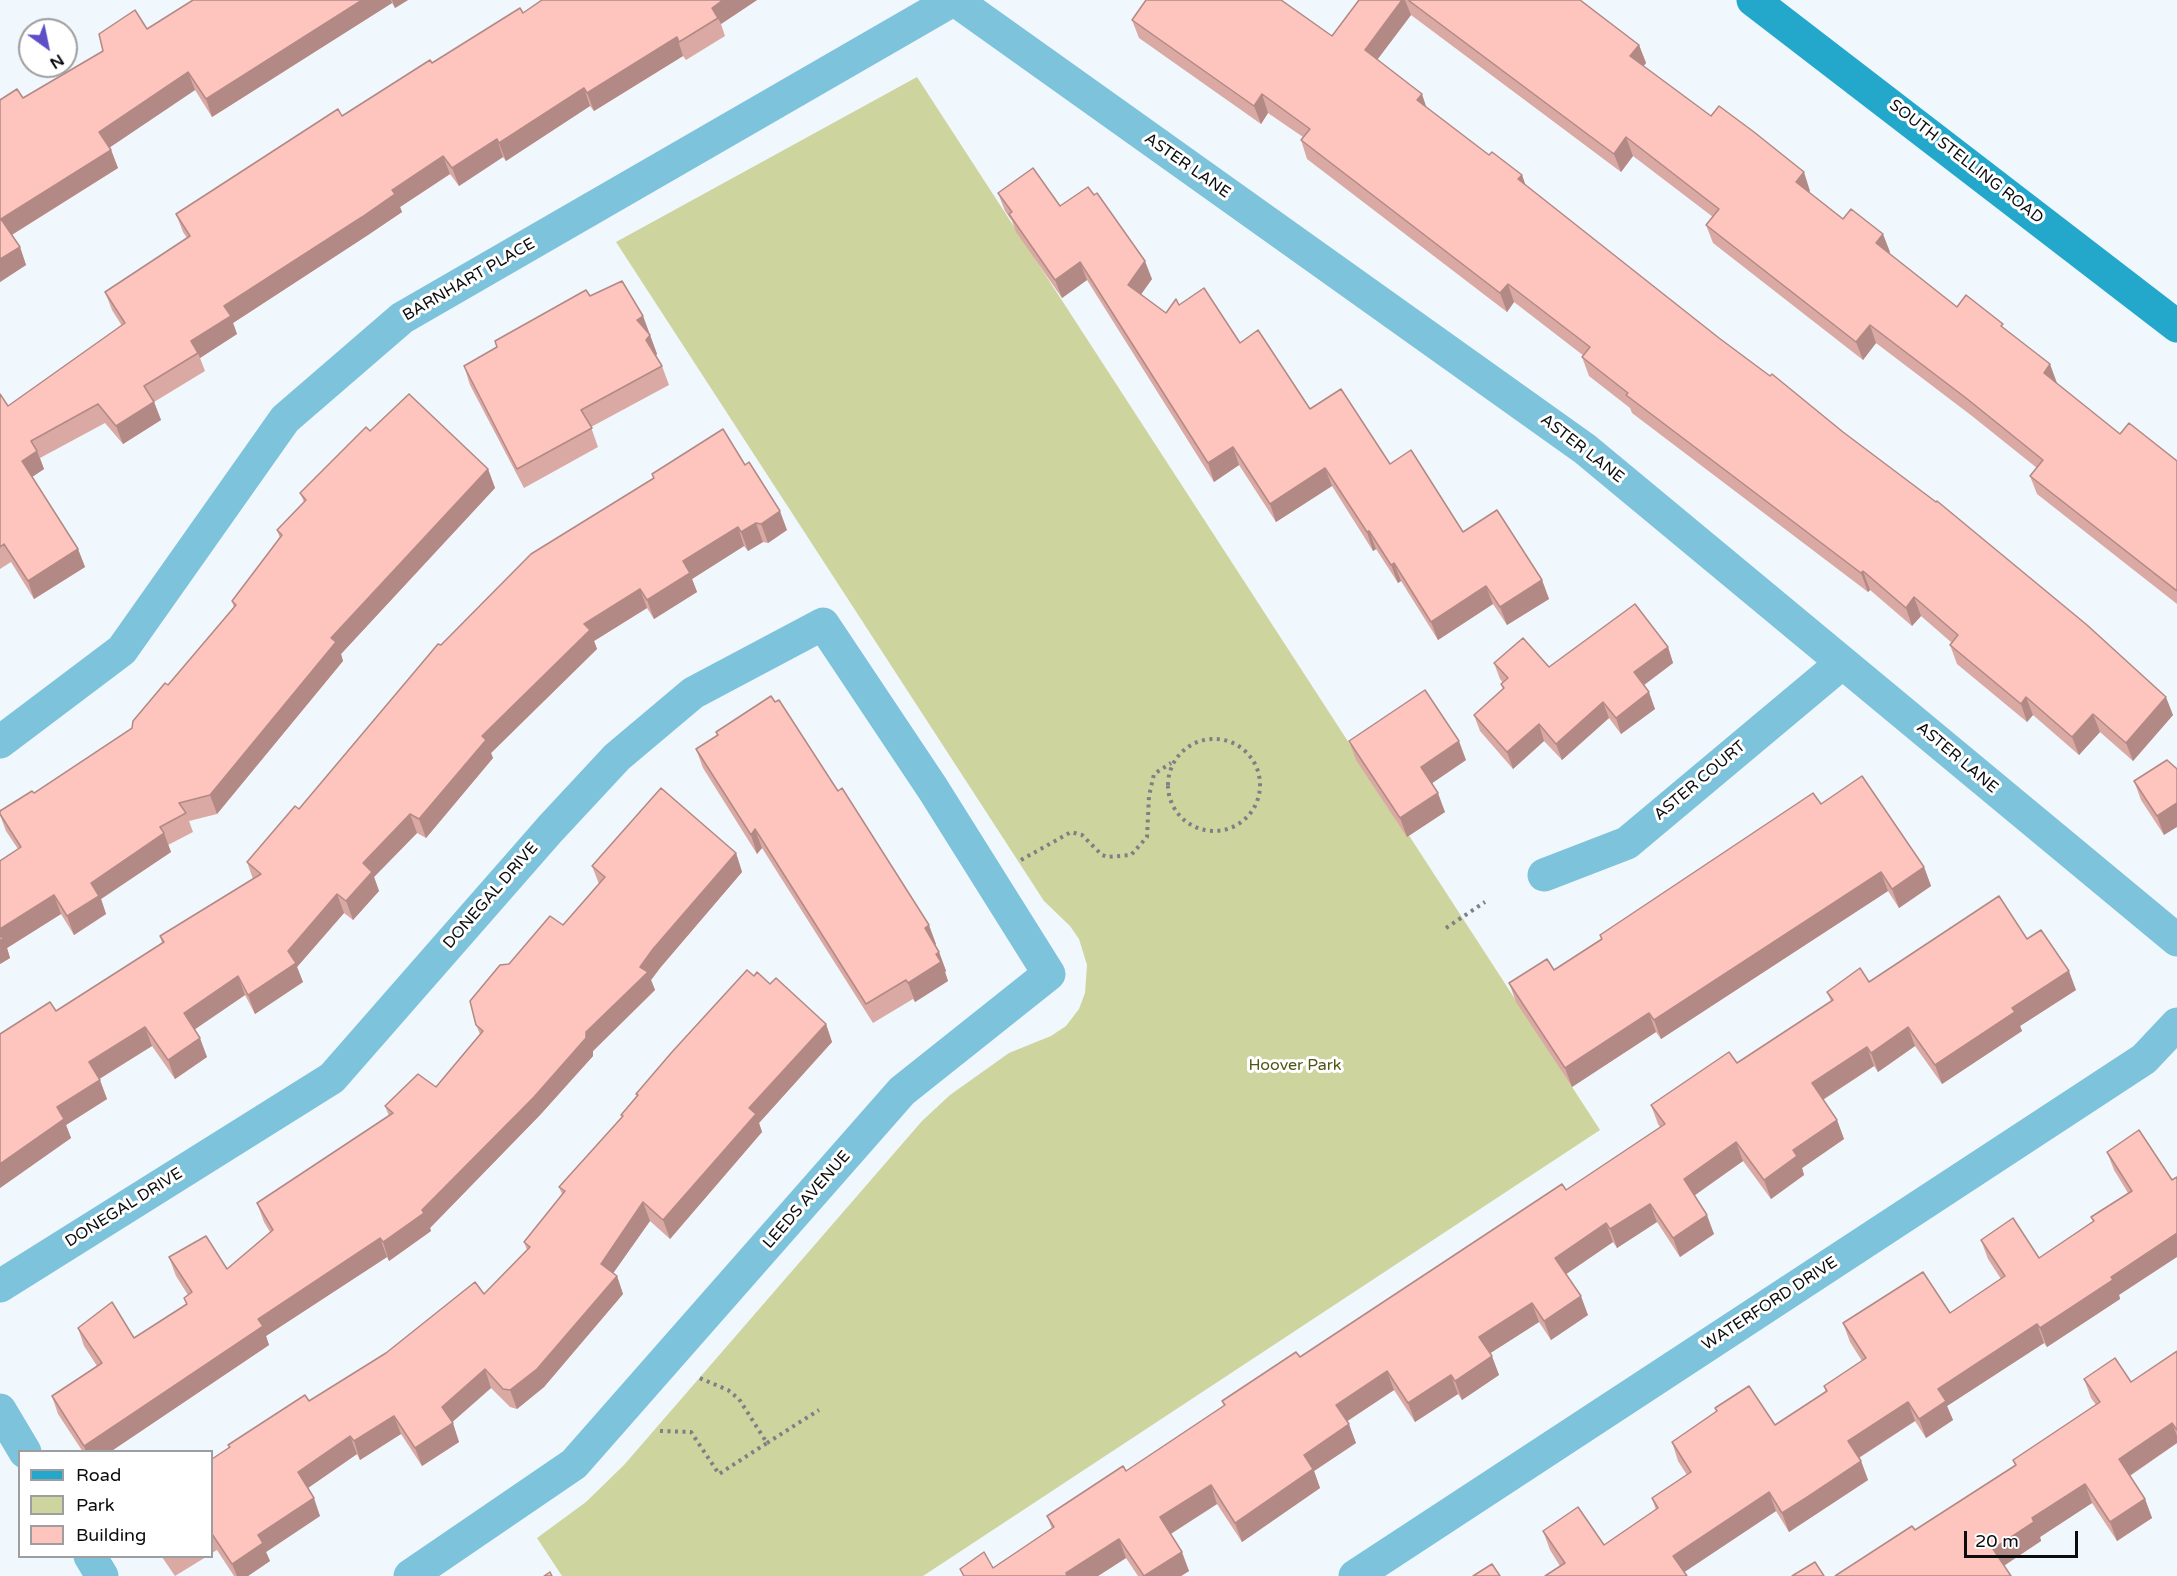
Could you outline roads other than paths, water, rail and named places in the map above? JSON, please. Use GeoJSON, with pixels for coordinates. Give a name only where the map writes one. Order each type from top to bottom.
{"type":"FeatureCollection","features":[{"type":"Feature","properties":{"kind":"main road","name":"SOUTH STELLING ROAD"},"geometry":{"type":"LineString","coordinates":[[1753,0],[2177,326]]}},
{"type":"Feature","properties":{"kind":"street","name":"ASTER LANE"},"geometry":{"type":"LineString","coordinates":[[954,0],[1585,449],[2177,940]]}},
{"type":"Feature","properties":{"kind":"street","name":"BARNHART PLACE"},"geometry":{"type":"LineString","coordinates":[[0,741],[122,650],[285,419],[402,318],[954,0]]}},
{"type":"Feature","properties":{"kind":"street","name":"DONEGAL DRIVE"},"geometry":{"type":"LineString","coordinates":[[0,1286],[332,1078],[587,789],[617,758],[693,693],[823,624],[933,789]]}},
{"type":"Feature","properties":{"kind":"street","name":"ASTER COURT"},"geometry":{"type":"LineString","coordinates":[[1544,875],[1627,843],[1842,663]]}},
{"type":"Feature","properties":{"kind":"street","name":"LEEDS AVENUE"},"geometry":{"type":"LineString","coordinates":[[410,1576],[574,1464],[902,1091],[1049,974],[933,789]]}},
{"type":"Feature","properties":{"kind":"street","name":"WATERFORD DRIVE"},"geometry":{"type":"LineString","coordinates":[[1355,1576],[2144,1059],[2177,1024]]}},
{"type":"Feature","properties":{"kind":"street"},"geometry":{"type":"LineString","coordinates":[[0,1410],[24,1450]]}},
{"type":"Feature","properties":{"kind":"street"},"geometry":{"type":"LineString","coordinates":[[91,1558],[102,1576]]}},
{"type":"Feature","properties":{"kind":"park label","name":"Hoover Park"},"geometry":{"type":"Point","coordinates":[1295,1066]}}]}
